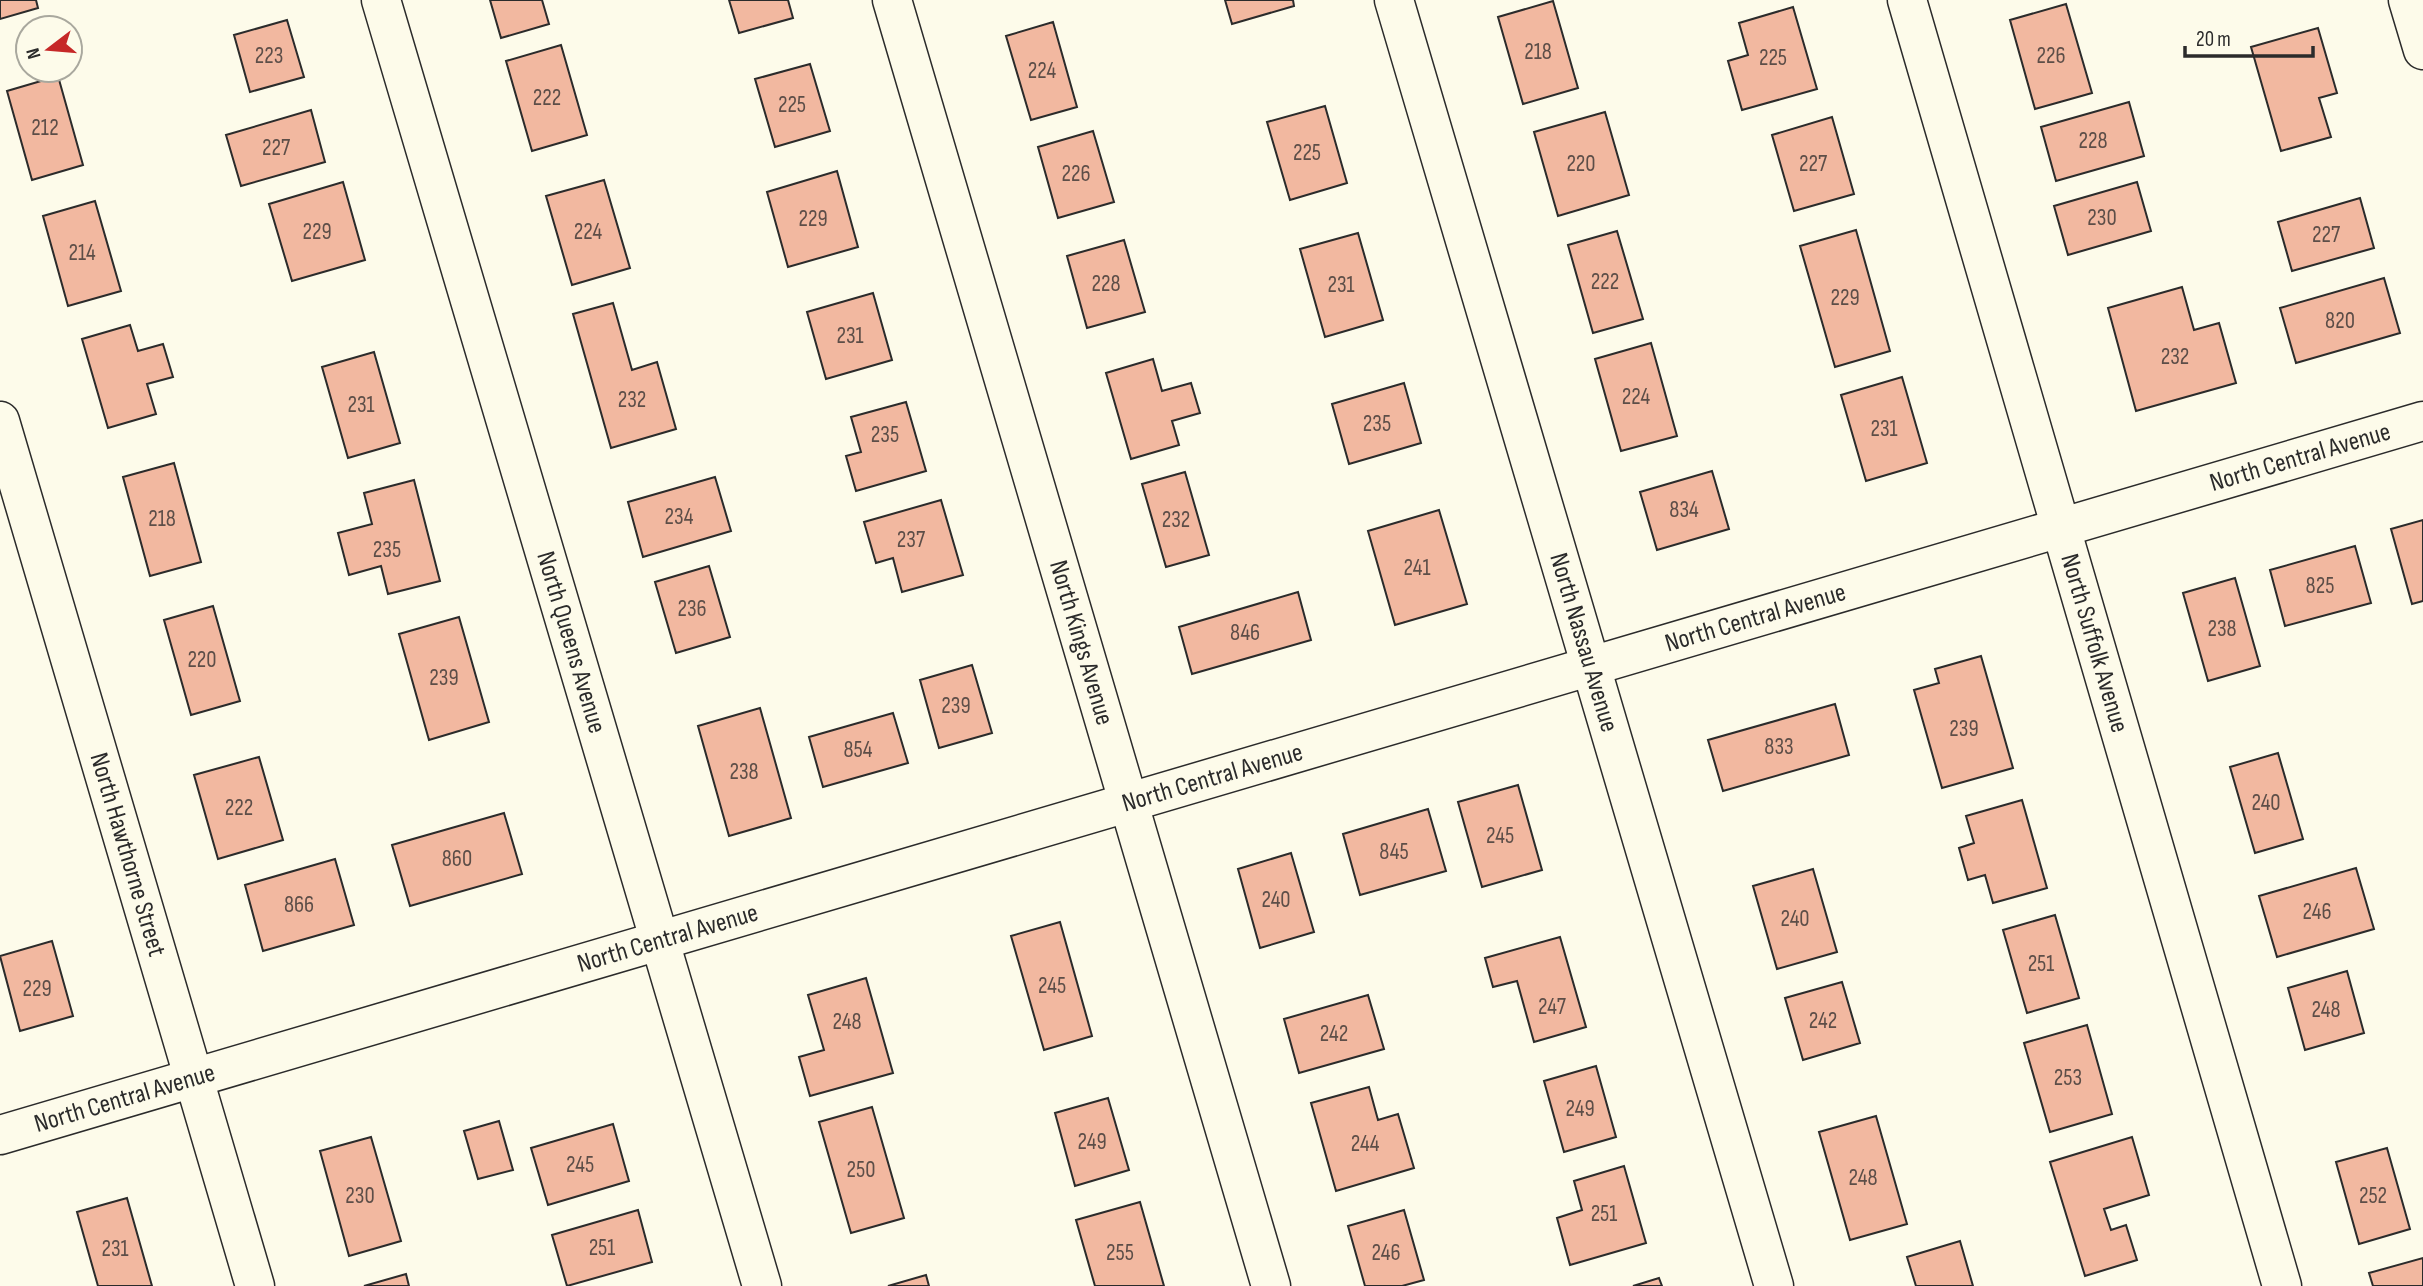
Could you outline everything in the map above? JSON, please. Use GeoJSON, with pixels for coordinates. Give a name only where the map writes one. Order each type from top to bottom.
{"type":"FeatureCollection","features":[{"type":"Feature","properties":{"kind":"street","name":"North Queens Avenue"},"geometry":{"type":"LineString","coordinates":[[381,0],[762,1286]]}},
{"type":"Feature","properties":{"kind":"street","name":"North Kings Avenue"},"geometry":{"type":"LineString","coordinates":[[892,0],[1271,1286]]}},
{"type":"Feature","properties":{"kind":"street","name":"North Nassau Avenue"},"geometry":{"type":"LineString","coordinates":[[1394,0],[1774,1286]]}},
{"type":"Feature","properties":{"kind":"street","name":"North Suffolk Avenue"},"geometry":{"type":"LineString","coordinates":[[1907,0],[2282,1286]]}},
{"type":"Feature","properties":{"kind":"street"},"geometry":{"type":"LineString","coordinates":[[2408,0],[2423,50]]}},
{"type":"Feature","properties":{"kind":"street","name":"North Hawthorne Street"},"geometry":{"type":"LineString","coordinates":[[0,421],[255,1286]]}},
{"type":"Feature","properties":{"kind":"street","name":"North Central Avenue"},"geometry":{"type":"LineString","coordinates":[[0,1135],[2423,421]]}},
{"type":"Feature","properties":{"kind":"building"},"geometry":{"type":"Polygon","coordinates":[[[0,0],[36,0],[38,8],[0,19],[0,0]]]}},
{"type":"Feature","properties":{"kind":"building"},"geometry":{"type":"Polygon","coordinates":[[[490,0],[542,0],[549,24],[501,38],[490,0]]]}},
{"type":"Feature","properties":{"kind":"building"},"geometry":{"type":"Polygon","coordinates":[[[729,0],[788,0],[793,18],[739,33],[729,0]]]}},
{"type":"Feature","properties":{"kind":"building"},"geometry":{"type":"Polygon","coordinates":[[[1225,0],[1293,0],[1294,6],[1232,24],[1225,0]]]}},
{"type":"Feature","properties":{"kind":"building"},"geometry":{"type":"Polygon","coordinates":[[[1553,1],[1578,88],[1523,104],[1498,17],[1553,1]]]}},
{"type":"Feature","properties":{"kind":"building"},"geometry":{"type":"Polygon","coordinates":[[[2066,4],[2092,93],[2035,109],[2010,20],[2066,4]]]}},
{"type":"Feature","properties":{"kind":"building"},"geometry":{"type":"Polygon","coordinates":[[[1793,7],[1817,89],[1742,110],[1728,61],[1748,55],[1739,23],[1793,7]]]}},
{"type":"Feature","properties":{"kind":"building"},"geometry":{"type":"Polygon","coordinates":[[[287,20],[304,77],[250,92],[234,35],[287,20]]]}},
{"type":"Feature","properties":{"kind":"building"},"geometry":{"type":"Polygon","coordinates":[[[1053,22],[1077,107],[1031,120],[1006,36],[1053,22]]]}},
{"type":"Feature","properties":{"kind":"building"},"geometry":{"type":"Polygon","coordinates":[[[2318,28],[2337,93],[2319,98],[2331,137],[2281,151],[2251,47],[2318,28]]]}},
{"type":"Feature","properties":{"kind":"building"},"geometry":{"type":"Polygon","coordinates":[[[561,45],[587,135],[532,151],[506,61],[561,45]]]}},
{"type":"Feature","properties":{"kind":"building"},"geometry":{"type":"Polygon","coordinates":[[[810,64],[830,131],[775,147],[755,79],[810,64]]]}},
{"type":"Feature","properties":{"kind":"building"},"geometry":{"type":"Polygon","coordinates":[[[31,84],[60,84],[83,165],[32,180],[7,91],[31,84]]]}},
{"type":"Feature","properties":{"kind":"building"},"geometry":{"type":"Polygon","coordinates":[[[2129,102],[2144,156],[2056,181],[2041,127],[2129,102]]]}},
{"type":"Feature","properties":{"kind":"building"},"geometry":{"type":"Polygon","coordinates":[[[1325,106],[1347,183],[1290,200],[1267,122],[1325,106]]]}},
{"type":"Feature","properties":{"kind":"building"},"geometry":{"type":"Polygon","coordinates":[[[311,110],[325,162],[241,186],[226,135],[311,110]]]}},
{"type":"Feature","properties":{"kind":"building"},"geometry":{"type":"Polygon","coordinates":[[[1605,112],[1629,195],[1558,216],[1534,132],[1605,112]]]}},
{"type":"Feature","properties":{"kind":"building"},"geometry":{"type":"Polygon","coordinates":[[[1832,117],[1854,194],[1794,211],[1772,135],[1832,117]]]}},
{"type":"Feature","properties":{"kind":"building"},"geometry":{"type":"Polygon","coordinates":[[[1093,131],[1114,202],[1058,218],[1038,147],[1093,131]]]}},
{"type":"Feature","properties":{"kind":"building"},"geometry":{"type":"Polygon","coordinates":[[[837,171],[858,247],[788,267],[767,192],[837,171]]]}},
{"type":"Feature","properties":{"kind":"building"},"geometry":{"type":"Polygon","coordinates":[[[604,180],[630,268],[572,285],[546,196],[604,180]]]}},
{"type":"Feature","properties":{"kind":"building"},"geometry":{"type":"Polygon","coordinates":[[[343,182],[365,260],[292,281],[269,204],[343,182]]]}},
{"type":"Feature","properties":{"kind":"building"},"geometry":{"type":"Polygon","coordinates":[[[2137,182],[2151,231],[2068,255],[2054,206],[2137,182]]]}},
{"type":"Feature","properties":{"kind":"building"},"geometry":{"type":"Polygon","coordinates":[[[2360,198],[2374,248],[2292,271],[2278,222],[2360,198]]]}},
{"type":"Feature","properties":{"kind":"building"},"geometry":{"type":"Polygon","coordinates":[[[95,201],[121,291],[68,306],[43,216],[95,201]]]}},
{"type":"Feature","properties":{"kind":"building"},"geometry":{"type":"Polygon","coordinates":[[[1856,230],[1890,351],[1835,367],[1800,246],[1856,230]]]}},
{"type":"Feature","properties":{"kind":"building"},"geometry":{"type":"Polygon","coordinates":[[[1617,231],[1643,319],[1593,333],[1568,245],[1617,231]]]}},
{"type":"Feature","properties":{"kind":"building"},"geometry":{"type":"Polygon","coordinates":[[[1358,233],[1383,320],[1325,337],[1300,249],[1358,233]]]}},
{"type":"Feature","properties":{"kind":"building"},"geometry":{"type":"Polygon","coordinates":[[[1124,240],[1145,312],[1087,328],[1067,256],[1124,240]]]}},
{"type":"Feature","properties":{"kind":"building"},"geometry":{"type":"Polygon","coordinates":[[[2384,278],[2400,333],[2296,363],[2280,308],[2384,278]]]}},
{"type":"Feature","properties":{"kind":"building"},"geometry":{"type":"Polygon","coordinates":[[[2182,287],[2194,330],[2219,323],[2236,383],[2136,411],[2108,308],[2182,287]]]}},
{"type":"Feature","properties":{"kind":"building"},"geometry":{"type":"Polygon","coordinates":[[[873,293],[892,360],[826,379],[807,312],[873,293]]]}},
{"type":"Feature","properties":{"kind":"building"},"geometry":{"type":"Polygon","coordinates":[[[613,303],[632,370],[657,362],[676,429],[611,448],[573,314],[613,303]]]}},
{"type":"Feature","properties":{"kind":"building"},"geometry":{"type":"Polygon","coordinates":[[[130,325],[138,351],[163,344],[173,377],[147,384],[156,414],[108,428],[82,339],[130,325]]]}},
{"type":"Feature","properties":{"kind":"building"},"geometry":{"type":"Polygon","coordinates":[[[1651,343],[1677,436],[1621,451],[1595,359],[1651,343]]]}},
{"type":"Feature","properties":{"kind":"building"},"geometry":{"type":"Polygon","coordinates":[[[374,352],[400,443],[348,458],[322,367],[374,352]]]}},
{"type":"Feature","properties":{"kind":"building"},"geometry":{"type":"Polygon","coordinates":[[[1153,359],[1162,391],[1191,383],[1200,413],[1172,421],[1179,445],[1131,459],[1106,373],[1153,359]]]}},
{"type":"Feature","properties":{"kind":"building"},"geometry":{"type":"Polygon","coordinates":[[[1902,377],[1927,463],[1866,481],[1841,395],[1902,377]]]}},
{"type":"Feature","properties":{"kind":"building"},"geometry":{"type":"Polygon","coordinates":[[[1404,383],[1421,443],[1349,464],[1332,404],[1404,383]]]}},
{"type":"Feature","properties":{"kind":"building"},"geometry":{"type":"Polygon","coordinates":[[[906,402],[926,471],[856,491],[846,456],[861,452],[851,417],[906,402]]]}},
{"type":"Feature","properties":{"kind":"building"},"geometry":{"type":"Polygon","coordinates":[[[174,463],[201,562],[150,576],[123,477],[174,463]]]}},
{"type":"Feature","properties":{"kind":"building"},"geometry":{"type":"Polygon","coordinates":[[[1712,471],[1729,529],[1657,550],[1640,492],[1712,471]]]}},
{"type":"Feature","properties":{"kind":"building"},"geometry":{"type":"Polygon","coordinates":[[[1185,472],[1209,555],[1166,567],[1142,484],[1185,472]]]}},
{"type":"Feature","properties":{"kind":"building"},"geometry":{"type":"Polygon","coordinates":[[[715,477],[731,531],[643,557],[628,502],[715,477]]]}},
{"type":"Feature","properties":{"kind":"building"},"geometry":{"type":"Polygon","coordinates":[[[414,480],[440,581],[388,594],[381,566],[349,575],[338,533],[372,524],[364,493],[414,480]]]}},
{"type":"Feature","properties":{"kind":"building"},"geometry":{"type":"Polygon","coordinates":[[[941,500],[963,575],[902,592],[893,558],[876,563],[864,522],[941,500]]]}},
{"type":"Feature","properties":{"kind":"building"},"geometry":{"type":"Polygon","coordinates":[[[1439,510],[1467,604],[1395,625],[1368,531],[1439,510]]]}},
{"type":"Feature","properties":{"kind":"building"},"geometry":{"type":"Polygon","coordinates":[[[2423,520],[2423,601],[2412,604],[2391,529],[2423,520]]]}},
{"type":"Feature","properties":{"kind":"building"},"geometry":{"type":"Polygon","coordinates":[[[2355,546],[2371,603],[2285,626],[2270,570],[2355,546]]]}},
{"type":"Feature","properties":{"kind":"building"},"geometry":{"type":"Polygon","coordinates":[[[709,566],[730,637],[676,653],[655,582],[709,566]]]}},
{"type":"Feature","properties":{"kind":"building"},"geometry":{"type":"Polygon","coordinates":[[[2235,578],[2260,666],[2208,681],[2183,593],[2235,578]]]}},
{"type":"Feature","properties":{"kind":"building"},"geometry":{"type":"Polygon","coordinates":[[[1298,592],[1311,640],[1192,674],[1179,627],[1298,592]]]}},
{"type":"Feature","properties":{"kind":"building"},"geometry":{"type":"Polygon","coordinates":[[[213,606],[240,701],[191,715],[164,620],[213,606]]]}},
{"type":"Feature","properties":{"kind":"building"},"geometry":{"type":"Polygon","coordinates":[[[459,617],[489,722],[429,740],[399,634],[459,617]]]}},
{"type":"Feature","properties":{"kind":"building"},"geometry":{"type":"Polygon","coordinates":[[[1981,656],[2013,768],[1942,788],[1914,690],[1939,683],[1935,669],[1981,656]]]}},
{"type":"Feature","properties":{"kind":"building"},"geometry":{"type":"Polygon","coordinates":[[[972,665],[992,733],[939,748],[920,680],[972,665]]]}},
{"type":"Feature","properties":{"kind":"building"},"geometry":{"type":"Polygon","coordinates":[[[1835,704],[1849,755],[1723,791],[1708,740],[1835,704]]]}},
{"type":"Feature","properties":{"kind":"building"},"geometry":{"type":"Polygon","coordinates":[[[760,708],[791,818],[729,836],[698,726],[760,708]]]}},
{"type":"Feature","properties":{"kind":"building"},"geometry":{"type":"Polygon","coordinates":[[[893,713],[908,763],[823,787],[809,737],[893,713]]]}},
{"type":"Feature","properties":{"kind":"building"},"geometry":{"type":"Polygon","coordinates":[[[2278,753],[2303,839],[2255,853],[2230,767],[2278,753]]]}},
{"type":"Feature","properties":{"kind":"building"},"geometry":{"type":"Polygon","coordinates":[[[259,757],[283,840],[218,859],[194,775],[259,757]]]}},
{"type":"Feature","properties":{"kind":"building"},"geometry":{"type":"Polygon","coordinates":[[[1518,785],[1542,870],[1482,887],[1458,802],[1518,785]]]}},
{"type":"Feature","properties":{"kind":"building"},"geometry":{"type":"Polygon","coordinates":[[[2022,800],[2047,888],[1993,903],[1985,875],[1968,880],[1959,848],[1974,843],[1966,816],[2022,800]]]}},
{"type":"Feature","properties":{"kind":"building"},"geometry":{"type":"Polygon","coordinates":[[[1428,809],[1446,871],[1360,895],[1343,834],[1428,809]]]}},
{"type":"Feature","properties":{"kind":"building"},"geometry":{"type":"Polygon","coordinates":[[[504,813],[522,874],[410,906],[392,845],[504,813]]]}},
{"type":"Feature","properties":{"kind":"building"},"geometry":{"type":"Polygon","coordinates":[[[1291,853],[1314,932],[1260,948],[1238,869],[1291,853]]]}},
{"type":"Feature","properties":{"kind":"building"},"geometry":{"type":"Polygon","coordinates":[[[335,859],[354,925],[263,951],[245,885],[335,859]]]}},
{"type":"Feature","properties":{"kind":"building"},"geometry":{"type":"Polygon","coordinates":[[[2356,868],[2374,929],[2277,957],[2259,896],[2356,868]]]}},
{"type":"Feature","properties":{"kind":"building"},"geometry":{"type":"Polygon","coordinates":[[[1813,869],[1837,952],[1777,969],[1753,886],[1813,869]]]}},
{"type":"Feature","properties":{"kind":"building"},"geometry":{"type":"Polygon","coordinates":[[[2055,915],[2079,998],[2027,1013],[2003,930],[2055,915]]]}},
{"type":"Feature","properties":{"kind":"building"},"geometry":{"type":"Polygon","coordinates":[[[1060,922],[1092,1036],[1044,1050],[1011,936],[1060,922]]]}},
{"type":"Feature","properties":{"kind":"building"},"geometry":{"type":"Polygon","coordinates":[[[1560,937],[1586,1027],[1534,1042],[1517,981],[1493,987],[1485,958],[1560,937]]]}},
{"type":"Feature","properties":{"kind":"building"},"geometry":{"type":"Polygon","coordinates":[[[52,941],[73,1016],[20,1031],[0,956],[52,941]]]}},
{"type":"Feature","properties":{"kind":"building"},"geometry":{"type":"Polygon","coordinates":[[[2347,971],[2364,1033],[2305,1050],[2288,988],[2347,971]]]}},
{"type":"Feature","properties":{"kind":"building"},"geometry":{"type":"Polygon","coordinates":[[[866,978],[893,1073],[810,1096],[799,1057],[824,1050],[808,995],[866,978]]]}},
{"type":"Feature","properties":{"kind":"building"},"geometry":{"type":"Polygon","coordinates":[[[1842,982],[1860,1043],[1803,1060],[1785,998],[1842,982]]]}},
{"type":"Feature","properties":{"kind":"building"},"geometry":{"type":"Polygon","coordinates":[[[1368,995],[1384,1049],[1299,1073],[1284,1019],[1368,995]]]}},
{"type":"Feature","properties":{"kind":"building"},"geometry":{"type":"Polygon","coordinates":[[[2087,1025],[2112,1114],[2050,1132],[2024,1043],[2087,1025]]]}},
{"type":"Feature","properties":{"kind":"building"},"geometry":{"type":"Polygon","coordinates":[[[1596,1066],[1616,1137],[1564,1152],[1544,1081],[1596,1066]]]}},
{"type":"Feature","properties":{"kind":"building"},"geometry":{"type":"Polygon","coordinates":[[[1369,1087],[1378,1120],[1398,1114],[1414,1168],[1336,1191],[1311,1103],[1369,1087]]]}},
{"type":"Feature","properties":{"kind":"building"},"geometry":{"type":"Polygon","coordinates":[[[1108,1098],[1129,1170],[1075,1186],[1055,1113],[1108,1098]]]}},
{"type":"Feature","properties":{"kind":"building"},"geometry":{"type":"Polygon","coordinates":[[[872,1107],[904,1218],[851,1233],[819,1122],[872,1107]]]}},
{"type":"Feature","properties":{"kind":"building"},"geometry":{"type":"Polygon","coordinates":[[[1876,1116],[1907,1224],[1850,1240],[1819,1132],[1876,1116]]]}},
{"type":"Feature","properties":{"kind":"building"},"geometry":{"type":"Polygon","coordinates":[[[499,1121],[513,1170],[478,1179],[464,1131],[499,1121]]]}},
{"type":"Feature","properties":{"kind":"building"},"geometry":{"type":"Polygon","coordinates":[[[613,1124],[629,1181],[548,1205],[531,1148],[613,1124]]]}},
{"type":"Feature","properties":{"kind":"building"},"geometry":{"type":"Polygon","coordinates":[[[371,1137],[401,1241],[349,1256],[320,1151],[371,1137]]]}},
{"type":"Feature","properties":{"kind":"building"},"geometry":{"type":"Polygon","coordinates":[[[2132,1137],[2149,1195],[2104,1209],[2111,1230],[2126,1225],[2137,1260],[2085,1276],[2050,1162],[2132,1137]]]}},
{"type":"Feature","properties":{"kind":"building"},"geometry":{"type":"Polygon","coordinates":[[[2387,1148],[2410,1229],[2359,1244],[2336,1162],[2387,1148]]]}},
{"type":"Feature","properties":{"kind":"building"},"geometry":{"type":"Polygon","coordinates":[[[1624,1166],[1646,1243],[1570,1265],[1557,1218],[1582,1210],[1574,1181],[1624,1166]]]}},
{"type":"Feature","properties":{"kind":"building"},"geometry":{"type":"Polygon","coordinates":[[[127,1198],[152,1286],[98,1286],[77,1212],[127,1198]]]}},
{"type":"Feature","properties":{"kind":"building"},"geometry":{"type":"Polygon","coordinates":[[[1140,1202],[1164,1286],[1095,1286],[1076,1220],[1140,1202]]]}},
{"type":"Feature","properties":{"kind":"building"},"geometry":{"type":"Polygon","coordinates":[[[638,1210],[652,1262],[567,1286],[552,1235],[638,1210]]]}},
{"type":"Feature","properties":{"kind":"building"},"geometry":{"type":"Polygon","coordinates":[[[1404,1210],[1424,1280],[1402,1286],[1365,1286],[1348,1226],[1404,1210]]]}},
{"type":"Feature","properties":{"kind":"building"},"geometry":{"type":"Polygon","coordinates":[[[1960,1241],[1973,1286],[1916,1286],[1907,1257],[1960,1241]]]}},
{"type":"Feature","properties":{"kind":"building"},"geometry":{"type":"Polygon","coordinates":[[[2423,1258],[2423,1286],[2373,1286],[2369,1273],[2423,1258]]]}},
{"type":"Feature","properties":{"kind":"building"},"geometry":{"type":"Polygon","coordinates":[[[406,1274],[409,1286],[364,1286],[406,1274]]]}},
{"type":"Feature","properties":{"kind":"building"},"geometry":{"type":"Polygon","coordinates":[[[926,1275],[929,1286],[888,1286],[926,1275]]]}},
{"type":"Feature","properties":{"kind":"building"},"geometry":{"type":"Polygon","coordinates":[[[1659,1278],[1662,1286],[1633,1286],[1659,1278]]]}}]}
